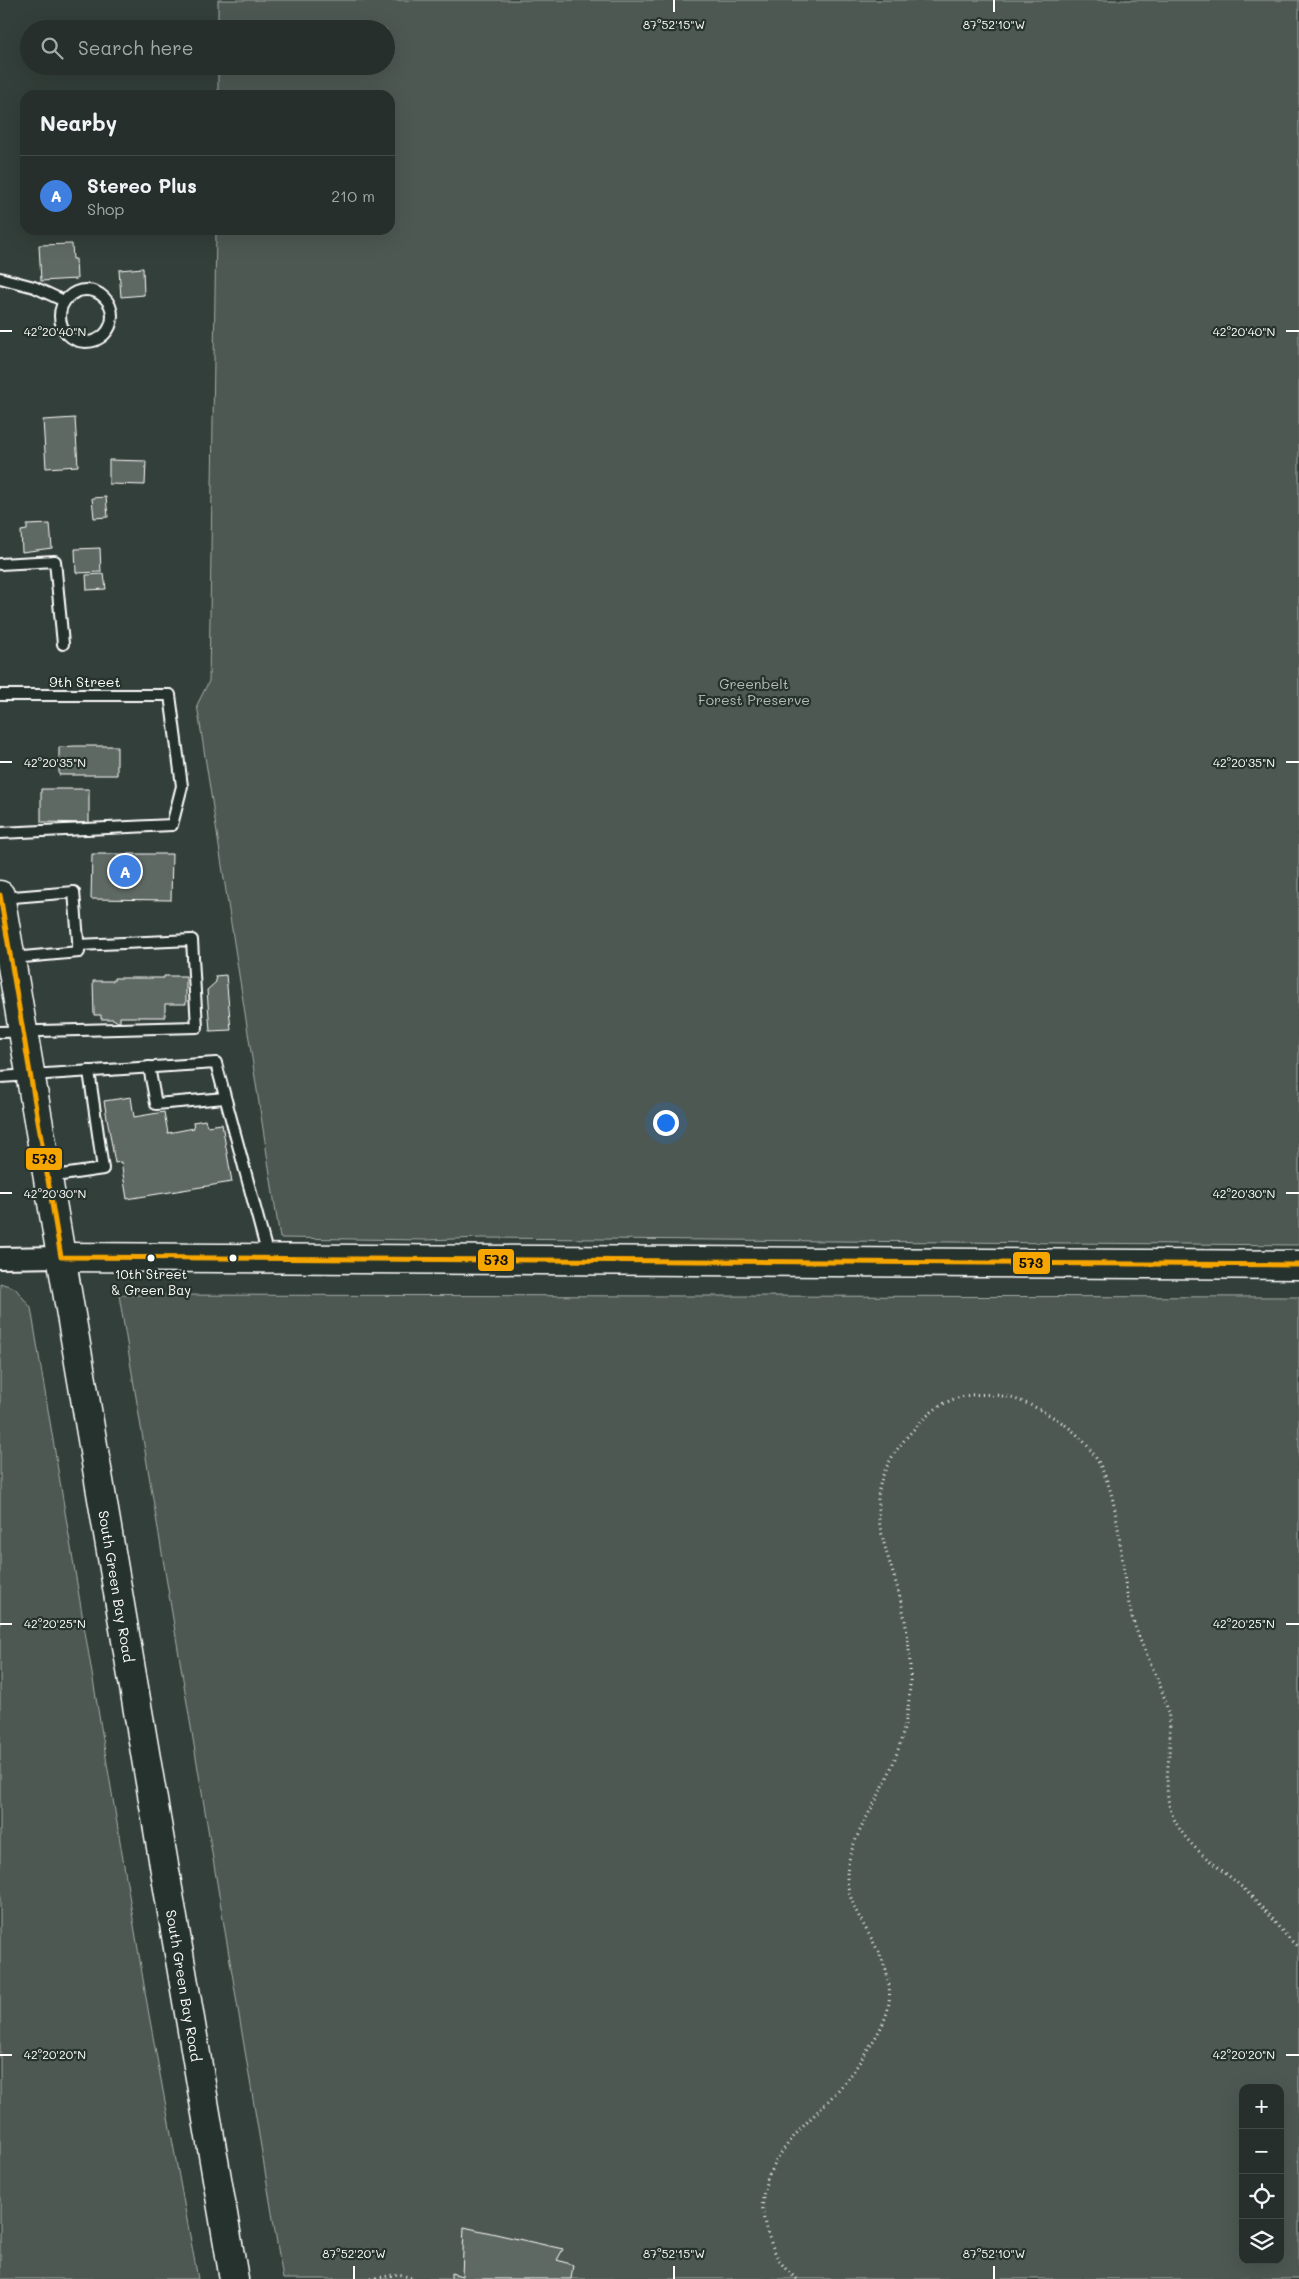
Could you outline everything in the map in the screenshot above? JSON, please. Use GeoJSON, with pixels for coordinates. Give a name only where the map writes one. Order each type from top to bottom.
{"type":"FeatureCollection","features":[{"type":"Feature","properties":{"kind":"main road","name":"South Green Bay Road"},"geometry":{"type":"LineString","coordinates":[[1,903],[11,958],[11,1032],[30,1077],[234,2279]]}},
{"type":"Feature","properties":{"kind":"main road"},"geometry":{"type":"LineString","coordinates":[[61,1257],[1299,1265]]}},
{"type":"Feature","properties":{"kind":"street"},"geometry":{"type":"LineString","coordinates":[[0,1258],[61,1257]]}},
{"type":"Feature","properties":{"kind":"lane"},"geometry":{"type":"LineString","coordinates":[[0,278],[34,287],[64,301]]}},
{"type":"Feature","properties":{"kind":"lane"},"geometry":{"type":"LineString","coordinates":[[77,291],[93,291],[101,294],[111,307],[112,324],[108,331],[102,338],[93,342],[75,341],[62,328],[60,319],[64,301],[77,291]]}},
{"type":"Feature","properties":{"kind":"lane"},"geometry":{"type":"LineString","coordinates":[[0,564],[55,560],[62,644]]}},
{"type":"Feature","properties":{"kind":"lane","name":"9th Street"},"geometry":{"type":"LineString","coordinates":[[0,695],[170,694],[182,786],[172,825],[0,833]]}},
{"type":"Feature","properties":{"kind":"lane"},"geometry":{"type":"LineString","coordinates":[[1,903],[74,892],[79,952],[11,958]]}},
{"type":"Feature","properties":{"kind":"lane"},"geometry":{"type":"LineString","coordinates":[[11,1032],[197,1027],[192,940],[78,945]]}},
{"type":"Feature","properties":{"kind":"lane"},"geometry":{"type":"LineString","coordinates":[[0,1078],[216,1063],[268,1258]]}},
{"type":"Feature","properties":{"kind":"lane"},"geometry":{"type":"LineString","coordinates":[[149,1067],[156,1104],[225,1098]]}},
{"type":"Feature","properties":{"kind":"lane"},"geometry":{"type":"LineString","coordinates":[[47,1177],[104,1168],[89,1072]]}},
{"type":"Feature","properties":{"kind":"path"},"geometry":{"type":"LineString","coordinates":[[797,2279],[783,2267],[772,2246],[761,2211],[762,2195],[773,2164],[784,2147],[845,2082],[880,2032],[886,2018],[889,1993],[885,1967],[850,1895],[847,1880],[850,1855],[898,1753],[908,1710],[910,1680],[907,1629],[885,1544],[878,1500],[880,1485],[886,1467],[900,1446],[937,1406],[954,1398],[976,1394],[1000,1395],[1028,1403],[1076,1432],[1095,1453],[1110,1484],[1116,1508],[1127,1592],[1139,1640],[1164,1694],[1169,1714],[1171,1733],[1167,1800],[1174,1818],[1184,1836],[1197,1852],[1246,1891],[1299,1948]]}},
{"type":"Feature","properties":{"kind":"path"},"geometry":{"type":"LineString","coordinates":[[371,2279],[399,2274],[414,2279]]}},
{"type":"Feature","properties":{"kind":"green space","name":"Greenbelt Forest Preserve"},"geometry":{"type":"Polygon","coordinates":[[[218,0],[1299,0],[1299,1245],[280,1238],[197,705],[209,681],[216,235],[395,235],[395,90],[218,90],[218,75],[395,75],[395,20],[218,20],[218,0]]]}},
{"type":"Feature","properties":{"kind":"green space"},"geometry":{"type":"Polygon","coordinates":[[[0,1283],[15,1288],[31,1308],[149,2015],[198,2279],[0,2279],[0,1283]]]}},
{"type":"Feature","properties":{"kind":"green space"},"geometry":{"type":"Polygon","coordinates":[[[119,1295],[1299,1297],[1299,2279],[283,2279],[119,1295]]]}},
{"type":"Feature","properties":{"kind":"building"},"geometry":{"type":"Polygon","coordinates":[[[72,244],[73,259],[76,259],[77,279],[41,281],[39,245],[72,244]]]}},
{"type":"Feature","properties":{"kind":"building"},"geometry":{"type":"Polygon","coordinates":[[[143,268],[144,295],[121,297],[119,270],[143,268]]]}},
{"type":"Feature","properties":{"kind":"building"},"geometry":{"type":"Polygon","coordinates":[[[75,418],[78,466],[46,468],[43,420],[75,418]]]}},
{"type":"Feature","properties":{"kind":"building"},"geometry":{"type":"Polygon","coordinates":[[[109,460],[146,461],[145,485],[109,484],[109,460]]]}},
{"type":"Feature","properties":{"kind":"building"},"geometry":{"type":"Polygon","coordinates":[[[106,497],[108,517],[94,518],[92,498],[106,497]]]}},
{"type":"Feature","properties":{"kind":"building"},"geometry":{"type":"Polygon","coordinates":[[[50,524],[52,548],[22,552],[21,531],[27,530],[27,525],[50,524]]]}},
{"type":"Feature","properties":{"kind":"building"},"geometry":{"type":"Polygon","coordinates":[[[100,548],[101,572],[76,573],[75,549],[100,548]]]}},
{"type":"Feature","properties":{"kind":"building"},"geometry":{"type":"Polygon","coordinates":[[[104,574],[106,589],[87,590],[86,575],[104,574]]]}},
{"type":"Feature","properties":{"kind":"building"},"geometry":{"type":"Polygon","coordinates":[[[117,746],[117,775],[59,775],[59,747],[117,746]]]}},
{"type":"Feature","properties":{"kind":"building"},"geometry":{"type":"Polygon","coordinates":[[[41,789],[89,789],[89,823],[41,822],[41,789]]]}},
{"type":"Feature","properties":{"kind":"building"},"geometry":{"type":"Polygon","coordinates":[[[92,854],[172,854],[171,900],[91,899],[92,854]]]}},
{"type":"Feature","properties":{"kind":"building"},"geometry":{"type":"Polygon","coordinates":[[[226,975],[231,1030],[210,1031],[207,990],[216,982],[215,976],[226,975]]]}},
{"type":"Feature","properties":{"kind":"building"},"geometry":{"type":"Polygon","coordinates":[[[164,976],[186,976],[186,1004],[165,1004],[165,1017],[120,1017],[120,1022],[118,1022],[113,1019],[101,1019],[101,1015],[94,1015],[93,981],[114,981],[114,978],[164,978],[164,976]]]}},
{"type":"Feature","properties":{"kind":"building"},"geometry":{"type":"Polygon","coordinates":[[[131,1097],[134,1117],[164,1112],[168,1133],[194,1128],[193,1122],[205,1120],[207,1126],[222,1124],[232,1182],[127,1199],[121,1162],[115,1163],[104,1101],[131,1097]]]}},
{"type":"Feature","properties":{"kind":"building"},"geometry":{"type":"Polygon","coordinates":[[[464,2227],[563,2249],[557,2260],[573,2265],[571,2279],[451,2279],[451,2273],[462,2276],[464,2227]]]}},
{"type":"Feature","properties":{"kind":"transit line","name":"573"},"geometry":{"type":"LineString","coordinates":[[0,895],[61,1257],[1299,1265]]}},
{"type":"Feature","properties":{"kind":"place","name":"Stereo Plus"},"geometry":{"type":"Point","coordinates":[125,871]}},
{"type":"Feature","properties":{"kind":"place","name":"10th Street & Green Bay"},"geometry":{"type":"Point","coordinates":[151,1258]}}]}
